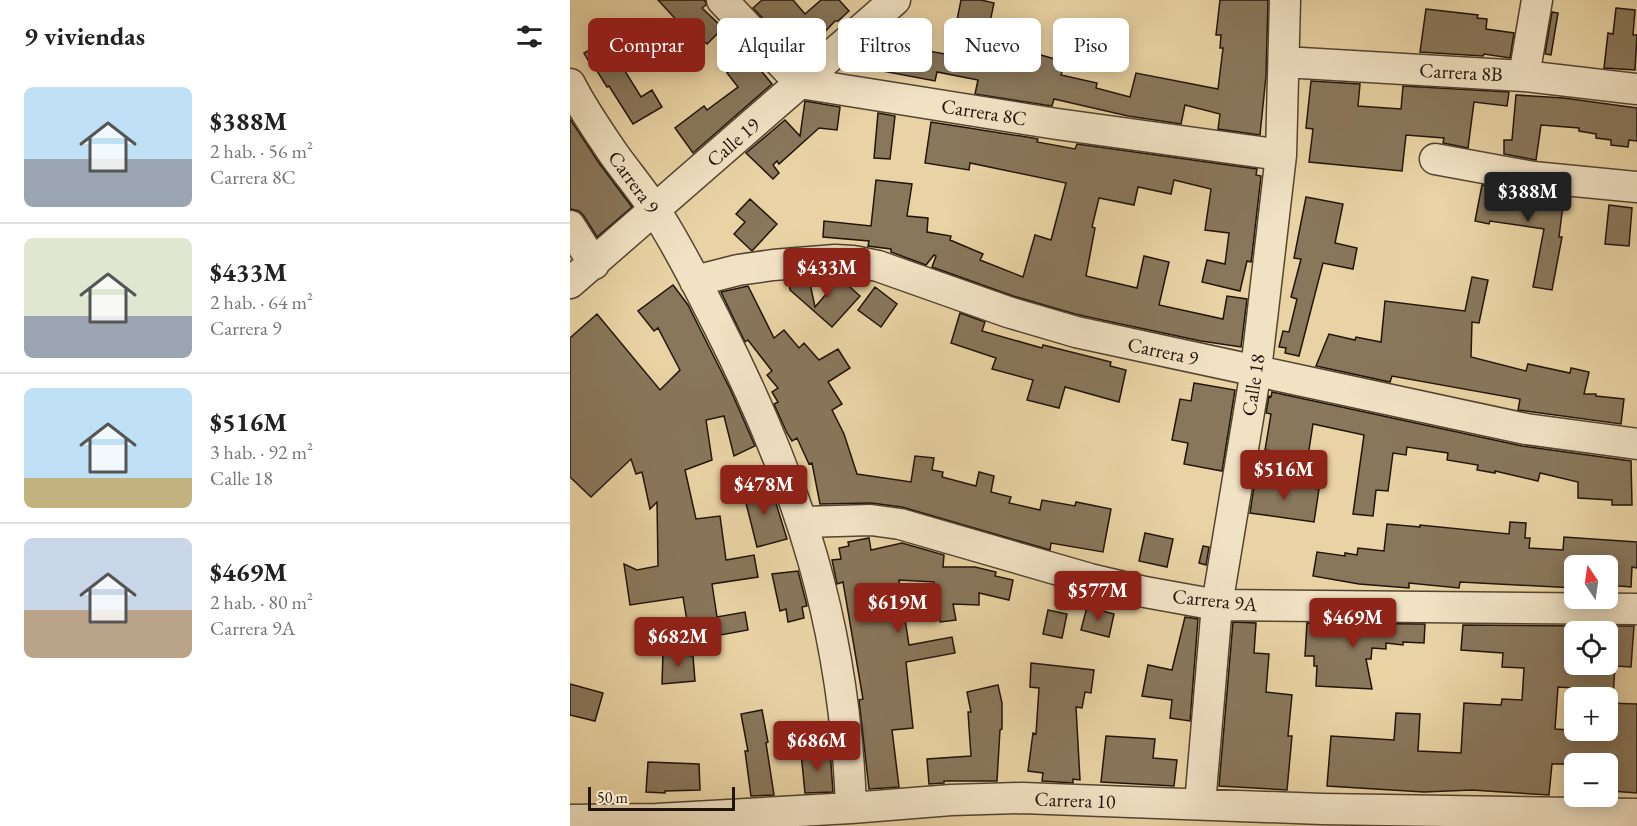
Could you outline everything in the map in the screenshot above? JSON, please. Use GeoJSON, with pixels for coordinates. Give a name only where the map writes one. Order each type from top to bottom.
{"type":"FeatureCollection","features":[{"type":"Feature","properties":{"kind":"street"},"geometry":{"type":"LineString","coordinates":[[722,0],[800,82]]}},
{"type":"Feature","properties":{"kind":"street","name":"Calle 19"},"geometry":{"type":"LineString","coordinates":[[570,283],[895,0]]}},
{"type":"Feature","properties":{"kind":"street","name":"Calle 18"},"geometry":{"type":"LineString","coordinates":[[1200,804],[1217,604],[1256,370],[1281,155],[1285,0]]}},
{"type":"Feature","properties":{"kind":"street"},"geometry":{"type":"LineString","coordinates":[[1524,76],[1537,0]]}},
{"type":"Feature","properties":{"kind":"street","name":"Carrera 8B"},"geometry":{"type":"LineString","coordinates":[[1284,62],[1524,76],[1637,89]]}},
{"type":"Feature","properties":{"kind":"street","name":"Carrera 8C"},"geometry":{"type":"LineString","coordinates":[[800,82],[1057,124],[1281,155]]}},
{"type":"Feature","properties":{"kind":"street","name":"Carrera 9"},"geometry":{"type":"LineString","coordinates":[[570,84],[612,152],[655,210],[695,281],[734,358],[765,427],[803,522],[823,593],[840,678],[849,754],[851,808]]}},
{"type":"Feature","properties":{"kind":"street"},"geometry":{"type":"LineString","coordinates":[[1435,159],[1533,177],[1637,187]]}},
{"type":"Feature","properties":{"kind":"street"},"geometry":{"type":"LineString","coordinates":[[570,226],[594,264]]}},
{"type":"Feature","properties":{"kind":"street","name":"Carrera 9"},"geometry":{"type":"LineString","coordinates":[[695,281],[738,270],[773,265],[835,260],[853,261],[878,266],[1008,312],[1076,332],[1157,351],[1256,370],[1526,429],[1637,444]]}},
{"type":"Feature","properties":{"kind":"street","name":"Carrera 9A"},"geometry":{"type":"LineString","coordinates":[[803,522],[871,520],[900,524],[1090,579],[1145,592],[1217,604],[1637,609]]}},
{"type":"Feature","properties":{"kind":"street","name":"Carrera 10"},"geometry":{"type":"LineString","coordinates":[[574,815],[646,823],[951,800],[1022,798],[1200,804],[1321,817],[1353,818],[1637,814]]}},
{"type":"Feature","properties":{"kind":"building"},"geometry":{"type":"Polygon","coordinates":[[[658,0],[705,0],[706,5],[702,8],[717,22],[717,34],[707,44],[705,42],[705,18],[675,18],[658,0]]]}},
{"type":"Feature","properties":{"kind":"building"},"geometry":{"type":"Polygon","coordinates":[[[762,0],[793,0],[805,14],[821,0],[839,0],[849,11],[826,31],[826,18],[762,18],[753,8],[762,0]]]}},
{"type":"Feature","properties":{"kind":"building"},"geometry":{"type":"Polygon","coordinates":[[[961,0],[981,0],[994,3],[991,18],[957,18],[961,0]]]}},
{"type":"Feature","properties":{"kind":"building"},"geometry":{"type":"Polygon","coordinates":[[[1220,0],[1268,0],[1266,76],[1260,135],[1218,129],[1220,114],[1185,105],[1181,124],[1128,116],[1054,99],[1052,106],[975,94],[978,80],[937,72],[935,81],[887,72],[932,72],[932,52],[944,54],[944,72],[1041,72],[1041,55],[1053,59],[1053,72],[1062,72],[1061,75],[1097,83],[1096,88],[1130,97],[1136,73],[1218,89],[1223,48],[1220,48],[1221,35],[1216,35],[1220,0]]]}},
{"type":"Feature","properties":{"kind":"building"},"geometry":{"type":"Polygon","coordinates":[[[1616,8],[1635,10],[1633,35],[1637,35],[1635,70],[1604,68],[1608,33],[1613,34],[1616,8]]]}},
{"type":"Feature","properties":{"kind":"building"},"geometry":{"type":"Polygon","coordinates":[[[1426,9],[1478,15],[1477,18],[1487,19],[1486,29],[1514,33],[1510,58],[1484,54],[1483,56],[1420,52],[1426,9]]]}},
{"type":"Feature","properties":{"kind":"building"},"geometry":{"type":"Polygon","coordinates":[[[1552,12],[1558,13],[1551,55],[1545,54],[1552,12]]]}},
{"type":"Feature","properties":{"kind":"building"},"geometry":{"type":"Polygon","coordinates":[[[598,72],[626,72],[641,97],[652,90],[662,107],[633,124],[609,86],[607,87],[598,72]]]}},
{"type":"Feature","properties":{"kind":"building"},"geometry":{"type":"Polygon","coordinates":[[[762,72],[772,84],[693,153],[675,128],[704,106],[707,110],[738,87],[727,73],[762,72]]]}},
{"type":"Feature","properties":{"kind":"building"},"geometry":{"type":"Polygon","coordinates":[[[1311,81],[1360,84],[1358,106],[1401,109],[1403,86],[1509,92],[1507,106],[1474,102],[1468,148],[1443,143],[1444,138],[1406,135],[1402,171],[1309,162],[1313,129],[1306,128],[1311,81]]]}},
{"type":"Feature","properties":{"kind":"building"},"geometry":{"type":"Polygon","coordinates":[[[1516,95],[1564,98],[1637,108],[1637,141],[1629,140],[1628,147],[1611,145],[1611,140],[1596,138],[1596,134],[1579,131],[1579,128],[1541,125],[1536,160],[1504,154],[1504,140],[1512,140],[1516,95]]]}},
{"type":"Feature","properties":{"kind":"building"},"geometry":{"type":"Polygon","coordinates":[[[805,101],[840,107],[837,130],[819,128],[779,164],[777,161],[773,165],[779,173],[773,179],[746,153],[785,120],[800,136],[805,101]]]}},
{"type":"Feature","properties":{"kind":"building"},"geometry":{"type":"Polygon","coordinates":[[[878,113],[895,116],[890,159],[874,158],[878,113]]]}},
{"type":"Feature","properties":{"kind":"building"},"geometry":{"type":"Polygon","coordinates":[[[570,119],[632,207],[597,237],[584,216],[579,211],[570,209],[570,119]]]}},
{"type":"Feature","properties":{"kind":"building"},"geometry":{"type":"Polygon","coordinates":[[[931,122],[1033,138],[1038,139],[1037,142],[1075,149],[1077,144],[1257,169],[1256,175],[1261,176],[1252,255],[1251,262],[1247,261],[1240,291],[1202,282],[1207,260],[1225,264],[1229,233],[1205,230],[1211,189],[1174,180],[1171,194],[1138,187],[1134,205],[1099,198],[1092,227],[1095,228],[1086,276],[1137,288],[1144,256],[1169,262],[1159,305],[1223,319],[1227,296],[1247,299],[1241,347],[1201,341],[1075,314],[1013,296],[932,267],[936,256],[934,255],[926,265],[891,252],[891,249],[868,246],[869,241],[823,237],[824,221],[871,226],[876,180],[912,184],[907,216],[928,218],[927,232],[951,236],[950,240],[983,254],[980,260],[1023,277],[1035,235],[1051,240],[1066,183],[970,163],[969,170],[925,163],[931,122]]]}},
{"type":"Feature","properties":{"kind":"building"},"geometry":{"type":"Polygon","coordinates":[[[1482,185],[1530,194],[1564,197],[1559,237],[1562,237],[1552,290],[1533,287],[1544,229],[1475,221],[1482,185]]]}},
{"type":"Feature","properties":{"kind":"building"},"geometry":{"type":"Polygon","coordinates":[[[1306,197],[1343,204],[1335,243],[1357,248],[1353,269],[1323,263],[1299,356],[1285,353],[1286,348],[1279,347],[1283,331],[1289,332],[1297,299],[1291,297],[1301,259],[1294,258],[1306,197]]]}},
{"type":"Feature","properties":{"kind":"building"},"geometry":{"type":"Polygon","coordinates":[[[750,199],[777,224],[752,251],[734,234],[745,222],[736,214],[750,199]]]}},
{"type":"Feature","properties":{"kind":"building"},"geometry":{"type":"Polygon","coordinates":[[[1609,205],[1632,208],[1629,246],[1605,244],[1609,205]]]}},
{"type":"Feature","properties":{"kind":"building"},"geometry":{"type":"Polygon","coordinates":[[[1472,277],[1488,280],[1479,323],[1472,322],[1471,357],[1526,371],[1528,364],[1570,373],[1571,368],[1589,372],[1584,394],[1624,399],[1621,424],[1518,410],[1520,399],[1392,376],[1390,382],[1316,366],[1329,334],[1355,340],[1356,337],[1381,342],[1385,301],[1465,311],[1472,277]]]}},
{"type":"Feature","properties":{"kind":"building"},"geometry":{"type":"Polygon","coordinates":[[[840,278],[860,296],[832,327],[790,290],[789,281],[809,279],[815,307],[840,278]]]}},
{"type":"Feature","properties":{"kind":"building"},"geometry":{"type":"Polygon","coordinates":[[[673,285],[688,305],[731,391],[755,446],[734,456],[724,416],[706,420],[712,460],[685,470],[696,519],[720,516],[726,560],[754,555],[758,577],[712,584],[717,617],[745,612],[748,630],[709,637],[712,646],[691,651],[683,597],[630,605],[624,564],[637,570],[658,566],[657,502],[650,509],[642,472],[636,474],[631,459],[591,497],[570,477],[570,338],[597,314],[660,390],[680,370],[658,328],[654,331],[638,311],[673,285]]]}},
{"type":"Feature","properties":{"kind":"building"},"geometry":{"type":"Polygon","coordinates":[[[748,286],[774,338],[784,330],[799,348],[804,343],[819,360],[838,349],[850,368],[828,382],[842,404],[832,410],[844,434],[857,474],[911,482],[915,456],[934,458],[932,470],[943,472],[942,477],[976,486],[979,472],[994,476],[991,492],[1011,497],[1009,503],[1040,510],[1042,500],[1075,506],[1076,502],[1111,509],[1103,552],[1051,543],[1050,550],[902,507],[871,503],[820,504],[812,463],[809,464],[797,438],[792,441],[774,404],[778,402],[772,392],[778,388],[767,375],[772,371],[748,340],[745,342],[721,292],[748,286]]]}},
{"type":"Feature","properties":{"kind":"building"},"geometry":{"type":"Polygon","coordinates":[[[875,287],[897,304],[881,327],[858,310],[875,287]]]}},
{"type":"Feature","properties":{"kind":"building"},"geometry":{"type":"Polygon","coordinates":[[[960,313],[985,322],[982,331],[1042,348],[1043,345],[1111,362],[1110,366],[1126,370],[1119,402],[1065,387],[1059,408],[1027,400],[1033,380],[992,369],[996,358],[951,343],[960,313]]]}},
{"type":"Feature","properties":{"kind":"building"},"geometry":{"type":"Polygon","coordinates":[[[1194,383],[1235,390],[1222,471],[1184,464],[1188,443],[1172,440],[1180,399],[1191,401],[1194,383]]]}},
{"type":"Feature","properties":{"kind":"building"},"geometry":{"type":"Polygon","coordinates":[[[1272,392],[1522,446],[1631,461],[1632,505],[1612,505],[1612,500],[1578,498],[1578,482],[1540,473],[1538,481],[1495,471],[1495,473],[1477,470],[1478,465],[1447,460],[1448,453],[1407,447],[1406,455],[1393,453],[1388,491],[1376,490],[1373,516],[1353,514],[1364,435],[1313,424],[1308,456],[1265,450],[1271,414],[1266,413],[1272,392]]]}},
{"type":"Feature","properties":{"kind":"building"},"geometry":{"type":"Polygon","coordinates":[[[1255,480],[1319,489],[1314,522],[1250,513],[1255,480]]]}},
{"type":"Feature","properties":{"kind":"building"},"geometry":{"type":"Polygon","coordinates":[[[770,484],[787,539],[757,547],[743,491],[770,484]]]}},
{"type":"Feature","properties":{"kind":"building"},"geometry":{"type":"Polygon","coordinates":[[[1510,522],[1526,523],[1525,538],[1530,538],[1529,548],[1563,550],[1564,537],[1637,542],[1637,568],[1632,567],[1631,587],[1618,586],[1618,555],[1564,555],[1564,587],[1460,582],[1459,588],[1409,583],[1409,588],[1359,584],[1313,576],[1317,552],[1345,556],[1345,553],[1357,555],[1358,548],[1384,551],[1387,524],[1509,534],[1510,522]]]}},
{"type":"Feature","properties":{"kind":"building"},"geometry":{"type":"Polygon","coordinates":[[[1145,533],[1173,539],[1167,567],[1139,561],[1145,533]]]}},
{"type":"Feature","properties":{"kind":"building"},"geometry":{"type":"Polygon","coordinates":[[[869,538],[871,550],[902,543],[944,555],[943,567],[975,567],[996,572],[995,576],[1013,580],[1009,600],[979,593],[979,605],[953,604],[956,620],[940,622],[934,582],[899,580],[909,645],[952,637],[955,653],[906,662],[913,728],[892,730],[899,787],[869,789],[859,700],[863,699],[843,582],[837,584],[832,560],[841,559],[839,548],[849,546],[848,542],[869,538]]]}},
{"type":"Feature","properties":{"kind":"building"},"geometry":{"type":"Polygon","coordinates":[[[1203,546],[1209,547],[1206,565],[1199,563],[1203,546]]]}},
{"type":"Feature","properties":{"kind":"building"},"geometry":{"type":"Polygon","coordinates":[[[798,571],[807,606],[802,607],[804,618],[788,622],[786,609],[780,611],[772,574],[798,571]]]}},
{"type":"Feature","properties":{"kind":"building"},"geometry":{"type":"Polygon","coordinates":[[[1087,607],[1114,614],[1109,637],[1081,630],[1087,607]]]}},
{"type":"Feature","properties":{"kind":"building"},"geometry":{"type":"Polygon","coordinates":[[[1048,610],[1067,614],[1062,638],[1043,634],[1048,610]]]}},
{"type":"Feature","properties":{"kind":"building"},"geometry":{"type":"Polygon","coordinates":[[[1185,617],[1198,619],[1190,721],[1170,718],[1172,700],[1142,696],[1148,665],[1172,670],[1185,617]]]}},
{"type":"Feature","properties":{"kind":"building"},"geometry":{"type":"Polygon","coordinates":[[[1233,622],[1256,623],[1254,653],[1269,654],[1266,692],[1292,695],[1288,736],[1292,736],[1287,790],[1219,786],[1233,622]]]}},
{"type":"Feature","properties":{"kind":"building"},"geometry":{"type":"Polygon","coordinates":[[[1307,623],[1425,624],[1424,643],[1403,642],[1403,645],[1386,643],[1386,649],[1372,648],[1371,659],[1366,659],[1372,689],[1316,686],[1317,666],[1314,666],[1314,656],[1305,656],[1307,623]]]}},
{"type":"Feature","properties":{"kind":"building"},"geometry":{"type":"Polygon","coordinates":[[[1463,625],[1564,626],[1564,675],[1614,675],[1614,687],[1558,687],[1555,729],[1564,730],[1564,741],[1618,741],[1618,703],[1637,704],[1637,793],[1618,791],[1618,753],[1564,753],[1564,764],[1552,764],[1549,795],[1472,790],[1424,792],[1327,786],[1331,736],[1394,740],[1396,713],[1420,714],[1418,751],[1461,753],[1464,703],[1501,705],[1502,699],[1522,700],[1524,668],[1502,667],[1503,653],[1461,650],[1463,625]]]}},
{"type":"Feature","properties":{"kind":"building"},"geometry":{"type":"Polygon","coordinates":[[[1618,626],[1634,626],[1631,667],[1618,666],[1618,626]]]}},
{"type":"Feature","properties":{"kind":"building"},"geometry":{"type":"Polygon","coordinates":[[[663,652],[693,656],[695,681],[662,684],[663,652]]]}},
{"type":"Feature","properties":{"kind":"building"},"geometry":{"type":"Polygon","coordinates":[[[1031,663],[1094,670],[1091,693],[1085,692],[1082,708],[1076,707],[1080,780],[1073,779],[1073,783],[1042,781],[1043,773],[1028,771],[1033,733],[1036,734],[1039,688],[1030,687],[1031,663]]]}},
{"type":"Feature","properties":{"kind":"building"},"geometry":{"type":"Polygon","coordinates":[[[570,684],[603,693],[595,721],[570,715],[570,684]]]}},
{"type":"Feature","properties":{"kind":"building"},"geometry":{"type":"Polygon","coordinates":[[[998,685],[1002,703],[1002,729],[1000,730],[997,781],[944,781],[944,783],[929,784],[927,759],[971,756],[968,712],[971,712],[967,692],[998,685]]]}},
{"type":"Feature","properties":{"kind":"building"},"geometry":{"type":"Polygon","coordinates":[[[762,710],[774,795],[751,796],[745,751],[748,751],[741,714],[762,710]]]}},
{"type":"Feature","properties":{"kind":"building"},"geometry":{"type":"Polygon","coordinates":[[[1106,736],[1155,739],[1153,758],[1177,760],[1174,786],[1101,782],[1106,736]]]}},
{"type":"Feature","properties":{"kind":"building"},"geometry":{"type":"Polygon","coordinates":[[[830,750],[833,792],[805,793],[801,753],[830,750]]]}},
{"type":"Feature","properties":{"kind":"building"},"geometry":{"type":"Polygon","coordinates":[[[648,762],[699,764],[700,790],[646,792],[648,762]]]}}]}
